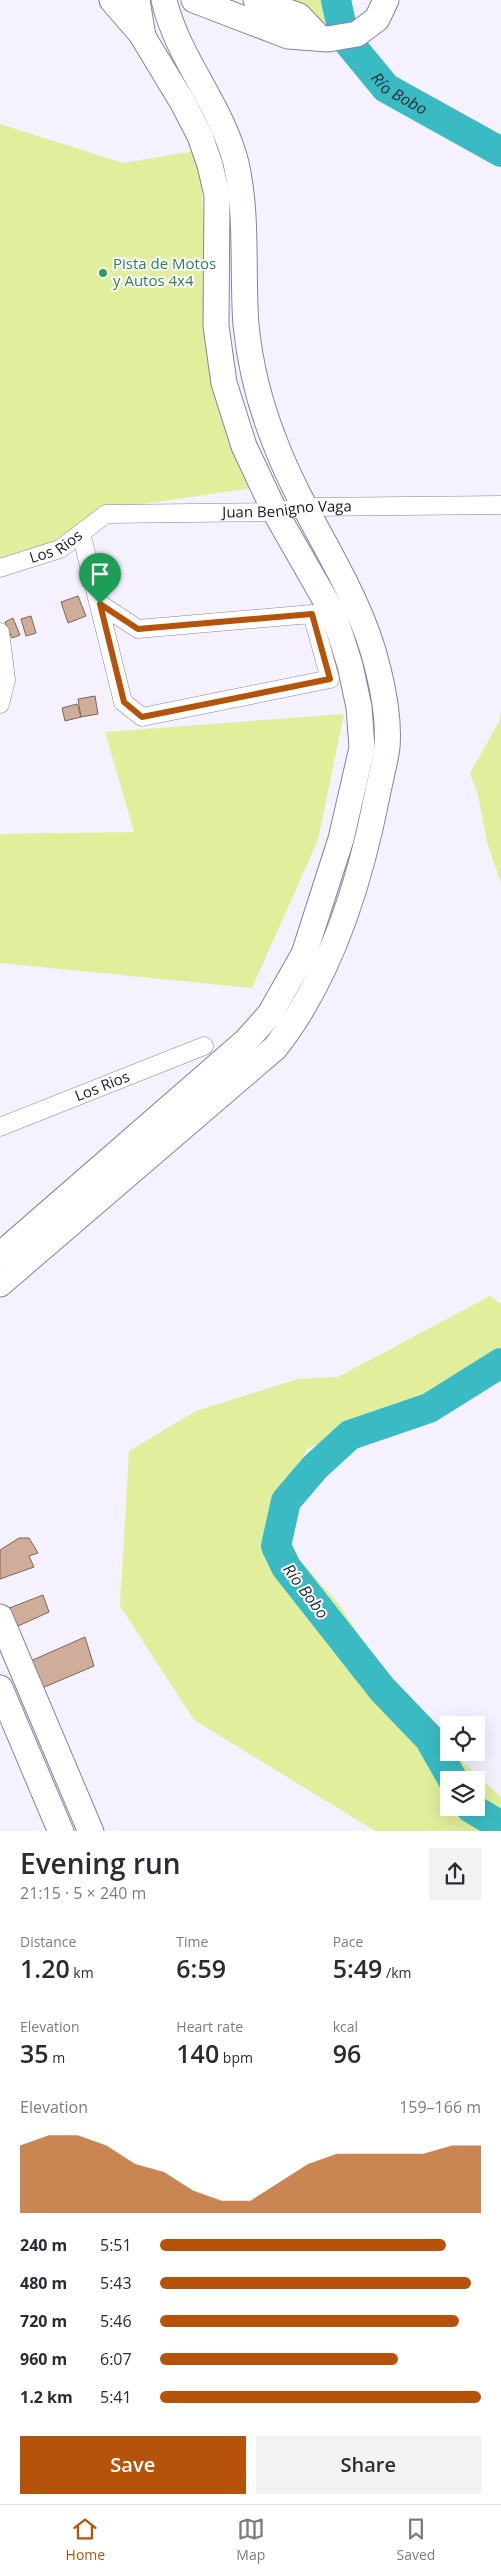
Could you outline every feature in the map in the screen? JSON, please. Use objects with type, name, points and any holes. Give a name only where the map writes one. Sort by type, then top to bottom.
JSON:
[{"type":"main road","points":[[0,1255],[246,1041],[270,1014],[304,954],[341,839],[362,748],[359,707],[350,665],[334,616],[275,512],[244,446],[224,383],[216,326],[217,195],[210,166],[192,120],[144,37],[112,0]]},
{"type":"main road","points":[[137,0],[144,37]]},
{"type":"main road","points":[[0,1284],[275,1048],[294,1024],[330,955],[369,840],[387,746],[386,714],[378,668],[358,610],[276,445],[258,386],[246,328],[242,199],[236,165],[219,114],[178,43],[164,0]]},
{"type":"main road","points":[[194,0],[288,36],[326,38],[356,34],[382,10]]},
{"type":"main road","points":[[256,0],[299,8],[326,38]]},
{"type":"main road","points":[[0,1617],[91,1831]]},
{"type":"main road","points":[[0,1688],[61,1831]]},
{"type":"street","name":"Juan Benigno Vaga","points":[[81,532],[106,514],[275,512],[306,507],[501,505]]},
{"type":"street","name":"Los Rios","points":[[0,568],[60,549],[81,532],[124,702],[142,717],[330,679],[312,614],[138,629],[100,604]]},
{"type":"street","points":[[0,632],[6,680],[0,704]]},
{"type":"street","name":"Los Rios","points":[[0,1127],[204,1046]]},
{"type":"green space","points":[[265,0],[327,0],[330,15],[309,41]]},
{"type":"green space","name":"Pista de Motos y Autos 4x4","points":[[0,124],[123,163],[195,151],[202,189],[210,357],[259,487],[103,510],[55,544],[0,560]]},
{"type":"green space","points":[[501,710],[501,884],[487,842],[478,795],[470,773],[499,722]]},
{"type":"green space","points":[[344,714],[318,840],[252,988],[0,963],[0,834],[134,832],[105,732]]},
{"type":"green space","points":[[490,1296],[501,1304],[501,1357],[307,1449],[272,1529],[339,1604],[407,1711],[440,1741],[440,1761],[462,1761],[473,1771],[440,1771],[440,1816],[485,1816],[485,1782],[501,1797],[501,1831],[375,1831],[194,1720],[120,1606],[129,1451],[196,1411],[298,1379],[338,1377]]},
{"type":"building","points":[[78,596],[86,616],[68,623],[61,602]]},
{"type":"building","points":[[31,616],[36,633],[26,636],[21,619]]},
{"type":"building","points":[[13,618],[20,635],[12,638],[5,622]]},
{"type":"building","points":[[95,696],[98,714],[81,717],[78,699]]},
{"type":"building","points":[[77,704],[81,717],[65,721],[62,708]]},
{"type":"building","points":[[19,1538],[29,1538],[38,1553],[29,1556],[34,1567],[0,1579],[0,1550]]},
{"type":"building","points":[[43,1595],[49,1612],[18,1626],[7,1609]]},
{"type":"building","points":[[85,1637],[94,1666],[35,1691],[26,1663]]},
{"type":"waterway","name":"Río Bobo","points":[[336,0],[344,37],[386,88],[501,152]]},
{"type":"waterway","name":"Río Bobo","points":[[448,1771],[429,1738],[382,1689],[286,1567],[276,1546],[286,1501],[315,1467],[350,1435],[429,1408],[501,1363]]},
{"type":"waterway","name":"Río Bobo","points":[[484,1816],[501,1826]]},
{"type":"place","name":"Pista de Motos y Autos 4x4","points":[[103,273]]},
{"type":"route","points":[[100,604],[138,629],[312,614],[330,679],[142,717],[124,702],[100,604]]}]
